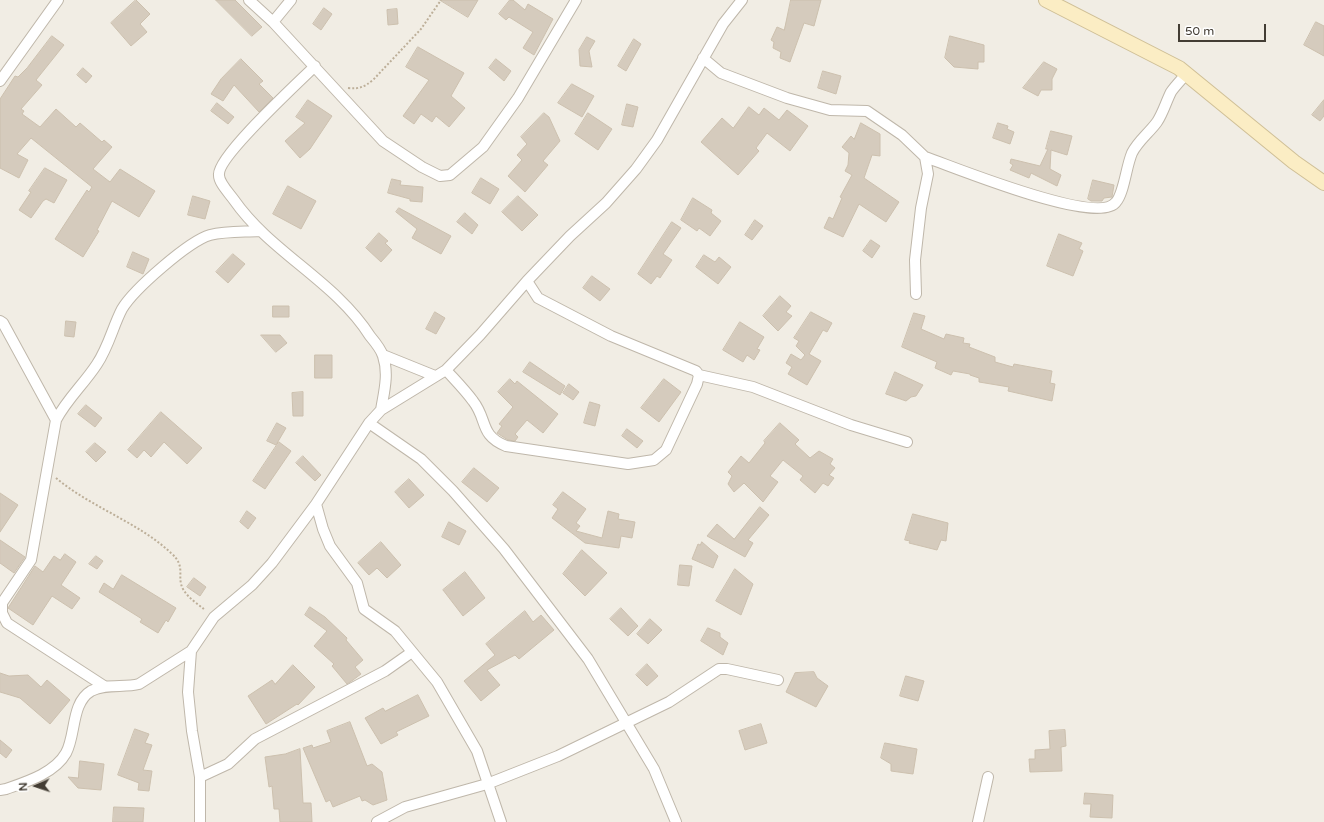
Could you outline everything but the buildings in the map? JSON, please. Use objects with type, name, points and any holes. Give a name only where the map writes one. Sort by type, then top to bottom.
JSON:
[{"type":"main road","points":[[1046,0],[1155,55],[1187,73],[1294,162],[1324,183]]},
{"type":"street","points":[[0,81],[58,0]]},
{"type":"street","points":[[249,0],[273,22],[315,66],[383,141],[422,167],[440,176],[450,175],[483,147],[518,98],[576,0]]},
{"type":"street","points":[[273,22],[291,0]]},
{"type":"street","points":[[0,790],[6,790],[44,773],[61,760],[67,752],[73,725],[84,698],[89,692],[104,686],[131,686],[139,684],[191,651],[214,617],[252,585],[272,563],[316,504],[369,423],[381,410],[446,370],[480,335],[527,280],[570,236],[606,203],[636,169],[657,140],[723,24],[742,0]]},
{"type":"street","points":[[703,58],[721,73],[787,98],[830,110],[867,111],[902,135],[925,157],[1004,186],[1050,200],[1091,208],[1111,207],[1116,203],[1126,169],[1133,152],[1139,142],[1152,129],[1161,116],[1172,92],[1187,73]]},
{"type":"street","points":[[315,66],[239,143],[223,163],[219,174],[232,198],[259,231],[348,307],[364,326],[383,355],[386,370],[386,382],[381,410]]},
{"type":"street","points":[[916,294],[915,260],[921,208],[928,174],[925,157]]},
{"type":"street","points":[[104,686],[7,623],[2,613],[2,603],[31,560],[56,420],[65,403],[85,381],[98,363],[111,340],[122,309],[134,293],[195,241],[210,235],[259,231]]},
{"type":"street","points":[[527,280],[538,298],[611,336],[696,371],[699,375],[752,387],[851,425],[907,442]]},
{"type":"street","points":[[0,321],[3,323],[56,420]]},
{"type":"street","points":[[383,355],[436,376]]},
{"type":"street","points":[[446,370],[474,402],[488,433],[494,441],[506,446],[628,464],[654,460],[666,450],[699,375]]},
{"type":"street","points":[[369,423],[422,459],[453,490],[504,549],[588,659],[625,723],[641,745],[654,769],[676,822]]},
{"type":"street","points":[[316,504],[323,529],[330,546],[357,583],[364,609],[395,631],[438,682],[477,752],[501,822]]},
{"type":"street","points":[[191,651],[188,692],[192,730],[200,777],[200,822]]},
{"type":"street","points":[[200,777],[228,764],[255,739],[385,671],[412,652]]},
{"type":"street","points":[[377,822],[405,807],[488,784],[558,756],[669,702],[719,669],[727,668],[778,680]]},
{"type":"street","points":[[978,822],[988,777]]},
{"type":"path","points":[[332,84],[359,89],[366,86],[421,29],[441,0]]},
{"type":"path","points":[[47,471],[70,490],[151,538],[172,554],[179,562],[182,588],[186,594],[214,617]]}]
